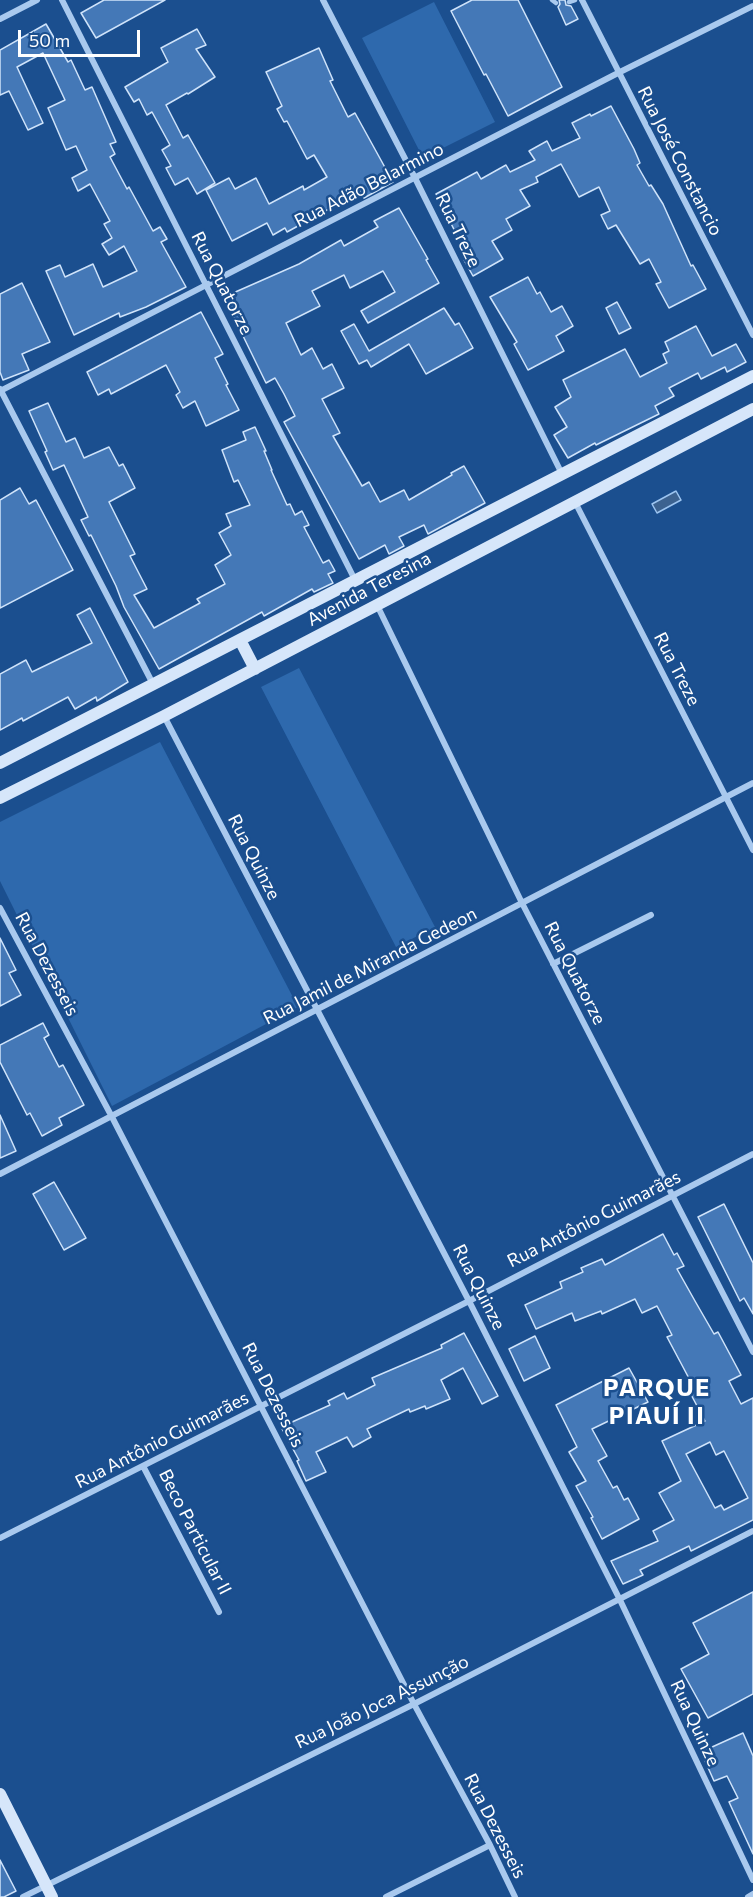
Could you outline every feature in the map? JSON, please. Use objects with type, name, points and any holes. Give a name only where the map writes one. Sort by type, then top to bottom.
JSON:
[{"type":"main road","name":"Avenida Teresina","points":[[0,763],[753,376]]},
{"type":"main road","name":"Avenida Teresina","points":[[0,798],[255,669],[753,409]]},
{"type":"main road","points":[[240,640],[255,669]]},
{"type":"main road","points":[[0,1794],[52,1897]]},
{"type":"street","points":[[0,19],[37,0]]},
{"type":"street","name":"Rua Quatorze","points":[[62,0],[356,580]]},
{"type":"street","name":"Rua Treze","points":[[323,0],[415,178],[562,474]]},
{"type":"street","name":"Rua José Constancio","points":[[582,0],[753,334]]},
{"type":"street","name":"Rua Adão Belarmino","points":[[0,390],[753,6]]},
{"type":"street","points":[[0,390],[153,684]]},
{"type":"street","name":"Rua Treze","points":[[575,502],[753,850]]},
{"type":"street","name":"Rua Quatorze","points":[[377,604],[522,903],[753,1352]]},
{"type":"street","name":"Rua Quinze","points":[[164,716],[469,1300],[620,1600],[753,1880]]},
{"type":"street","name":"Rua Jamil de Miranda Gedeon","points":[[0,1174],[753,783]]},
{"type":"street","name":"Rua Dezesseis","points":[[0,908],[112,1117],[515,1897]]},
{"type":"street","points":[[553,964],[651,915]]},
{"type":"street","name":"Rua Antônio Guimarães","points":[[0,1538],[753,1154]]},
{"type":"street","name":"Beco Particular II","points":[[143,1466],[219,1612]]},
{"type":"street","name":"Rua João Joca Assunção","points":[[23,1897],[414,1704],[753,1531]]},
{"type":"street","points":[[386,1897],[490,1845]]},
{"type":"street","points":[[748,1897],[753,1894]]},
{"type":"shaded area","points":[[434,2],[495,122],[423,158],[362,38]]},
{"type":"shaded area","points":[[676,491],[681,500],[657,513],[652,504]]},
{"type":"shaded area","points":[[299,668],[435,927],[396,947],[261,687]]},
{"type":"shaded area","points":[[160,742],[298,1007],[112,1106],[0,881],[0,822]]},
{"type":"building","points":[[104,0],[165,0],[96,38],[81,13]]},
{"type":"building","points":[[472,0],[518,0],[562,87],[508,116],[451,11]]},
{"type":"building","points":[[559,0],[565,0],[566,5],[571,6],[578,19],[566,25],[558,7]]},
{"type":"building","points":[[46,24],[68,62],[71,60],[85,90],[92,87],[116,142],[110,144],[115,154],[110,157],[153,231],[160,227],[167,239],[161,242],[186,287],[146,307],[120,317],[119,313],[74,335],[46,271],[60,265],[65,277],[93,264],[103,287],[137,271],[124,246],[109,255],[102,244],[112,238],[104,224],[110,221],[90,184],[78,191],[72,178],[87,170],[76,146],[66,150],[48,108],[65,100],[43,53],[17,67],[43,123],[28,130],[9,91],[0,95],[0,50]]},
{"type":"building","points":[[197,29],[206,45],[196,49],[215,77],[166,105],[183,138],[188,135],[215,183],[197,194],[188,178],[175,185],[166,168],[171,166],[162,150],[170,145],[152,112],[147,115],[139,99],[134,102],[125,87],[168,62],[161,48]]},
{"type":"building","points":[[319,48],[333,80],[330,81],[348,117],[355,113],[393,182],[364,198],[360,192],[287,232],[285,228],[273,235],[267,223],[232,241],[206,190],[229,178],[235,189],[256,178],[269,204],[303,186],[304,190],[327,177],[314,155],[307,159],[287,121],[284,122],[277,109],[282,106],[266,72]]},
{"type":"building","points":[[611,106],[634,149],[640,163],[637,165],[663,204],[691,266],[693,265],[706,289],[669,308],[656,284],[661,282],[649,259],[640,264],[616,225],[608,229],[601,215],[610,211],[599,187],[579,197],[561,164],[536,177],[538,182],[520,190],[530,206],[506,219],[512,230],[492,241],[503,259],[473,276],[464,260],[468,257],[436,194],[477,172],[481,179],[506,165],[510,172],[535,160],[529,151],[547,141],[552,151],[580,138],[572,123]]},
{"type":"building","points":[[399,208],[439,283],[368,323],[361,311],[395,292],[383,271],[350,288],[344,275],[312,291],[320,306],[286,323],[301,355],[312,348],[323,369],[332,364],[344,388],[322,399],[340,433],[333,436],[362,486],[369,482],[380,502],[404,490],[409,500],[464,466],[485,503],[428,534],[424,525],[399,537],[404,546],[389,554],[385,545],[359,559],[284,422],[295,416],[284,394],[275,378],[266,383],[224,297],[299,264],[341,240],[344,246],[378,227],[374,221]]},
{"type":"building","points":[[528,277],[537,294],[540,292],[551,312],[562,306],[573,326],[556,336],[564,351],[528,370],[514,344],[517,342],[490,297]]},
{"type":"building","points":[[22,283],[50,342],[22,354],[29,370],[3,380],[0,372],[0,294]]},
{"type":"building","points":[[617,302],[631,328],[619,334],[606,308]]},
{"type":"building","points":[[444,308],[455,325],[459,323],[473,348],[426,374],[409,344],[371,367],[367,360],[359,364],[341,331],[354,324],[369,351]]},
{"type":"building","points":[[201,312],[223,354],[215,358],[239,410],[206,426],[195,401],[183,408],[176,395],[180,392],[166,365],[111,394],[109,389],[98,395],[87,372]]},
{"type":"building","points":[[696,326],[712,356],[736,344],[746,362],[727,372],[725,367],[701,379],[698,373],[669,388],[674,396],[655,406],[659,414],[568,458],[554,435],[567,427],[555,407],[571,397],[563,380],[625,349],[640,377],[667,363],[663,354],[669,351],[665,342]]},
{"type":"building","points":[[48,403],[66,442],[75,438],[84,458],[109,447],[119,466],[123,464],[135,488],[109,502],[135,554],[130,556],[147,589],[134,595],[154,628],[200,603],[197,599],[225,584],[215,565],[231,555],[219,533],[231,526],[226,514],[250,505],[238,480],[234,482],[222,450],[246,440],[243,432],[255,427],[287,505],[290,504],[295,515],[302,511],[309,525],[304,527],[323,563],[329,560],[335,571],[328,574],[333,583],[314,592],[312,589],[264,616],[262,612],[159,669],[124,607],[91,535],[89,536],[81,520],[88,517],[64,465],[53,470],[45,452],[47,451],[29,411]]},
{"type":"building","points":[[20,488],[29,504],[36,500],[73,570],[0,608],[0,500]]},
{"type":"building","points":[[90,608],[128,682],[97,701],[96,697],[75,709],[68,697],[23,721],[22,718],[0,730],[0,674],[26,660],[32,672],[92,643],[77,615]]},
{"type":"building","points":[[0,938],[16,970],[9,973],[21,995],[0,1006]]},
{"type":"building","points":[[43,1023],[49,1035],[44,1038],[59,1067],[63,1065],[84,1105],[59,1118],[62,1125],[42,1136],[30,1113],[27,1115],[0,1062],[0,1045]]},
{"type":"building","points":[[0,1115],[16,1151],[0,1158]]},
{"type":"building","points":[[54,1182],[86,1238],[64,1250],[33,1194]]},
{"type":"building","points":[[724,1204],[753,1263],[753,1314],[744,1298],[740,1301],[698,1217]]},
{"type":"building","points":[[663,1234],[674,1255],[677,1253],[684,1266],[677,1269],[714,1334],[718,1332],[741,1375],[729,1381],[741,1404],[753,1398],[753,1520],[691,1551],[689,1546],[640,1570],[643,1575],[623,1584],[611,1561],[658,1541],[653,1531],[674,1520],[659,1493],[681,1481],[662,1441],[705,1421],[687,1387],[692,1384],[667,1337],[672,1335],[657,1306],[642,1313],[635,1299],[602,1314],[601,1311],[575,1321],[572,1313],[536,1329],[525,1305],[562,1288],[560,1282],[583,1272],[581,1268],[602,1259],[605,1265]],"holes":[[[710,1442],[716,1455],[724,1451],[748,1498],[724,1510],[721,1505],[715,1508],[686,1454]]]},
{"type":"building","points":[[464,1333],[498,1396],[482,1404],[463,1368],[441,1380],[450,1399],[426,1409],[425,1406],[410,1412],[409,1409],[367,1429],[371,1437],[353,1447],[347,1437],[316,1452],[326,1472],[306,1481],[297,1461],[299,1460],[281,1427],[330,1405],[328,1401],[344,1393],[347,1399],[375,1385],[372,1378],[442,1348],[441,1345]]},
{"type":"building","points":[[535,1336],[550,1368],[524,1381],[509,1349]]},
{"type":"building","points":[[629,1368],[648,1402],[592,1429],[607,1456],[598,1461],[613,1488],[617,1486],[624,1500],[628,1498],[639,1519],[602,1539],[576,1486],[586,1481],[569,1452],[577,1447],[556,1405]]},
{"type":"building","points":[[753,1592],[753,1694],[708,1718],[681,1669],[709,1654],[693,1623]]},
{"type":"building","points":[[743,1733],[753,1756],[753,1854],[729,1802],[738,1798],[727,1776],[714,1781],[701,1752]]},
{"type":"building","points":[[0,1860],[16,1891],[4,1897],[0,1897]]},
{"type":"district","name":"PARQUE PIAUÍ II","points":[[657,1402]]}]
